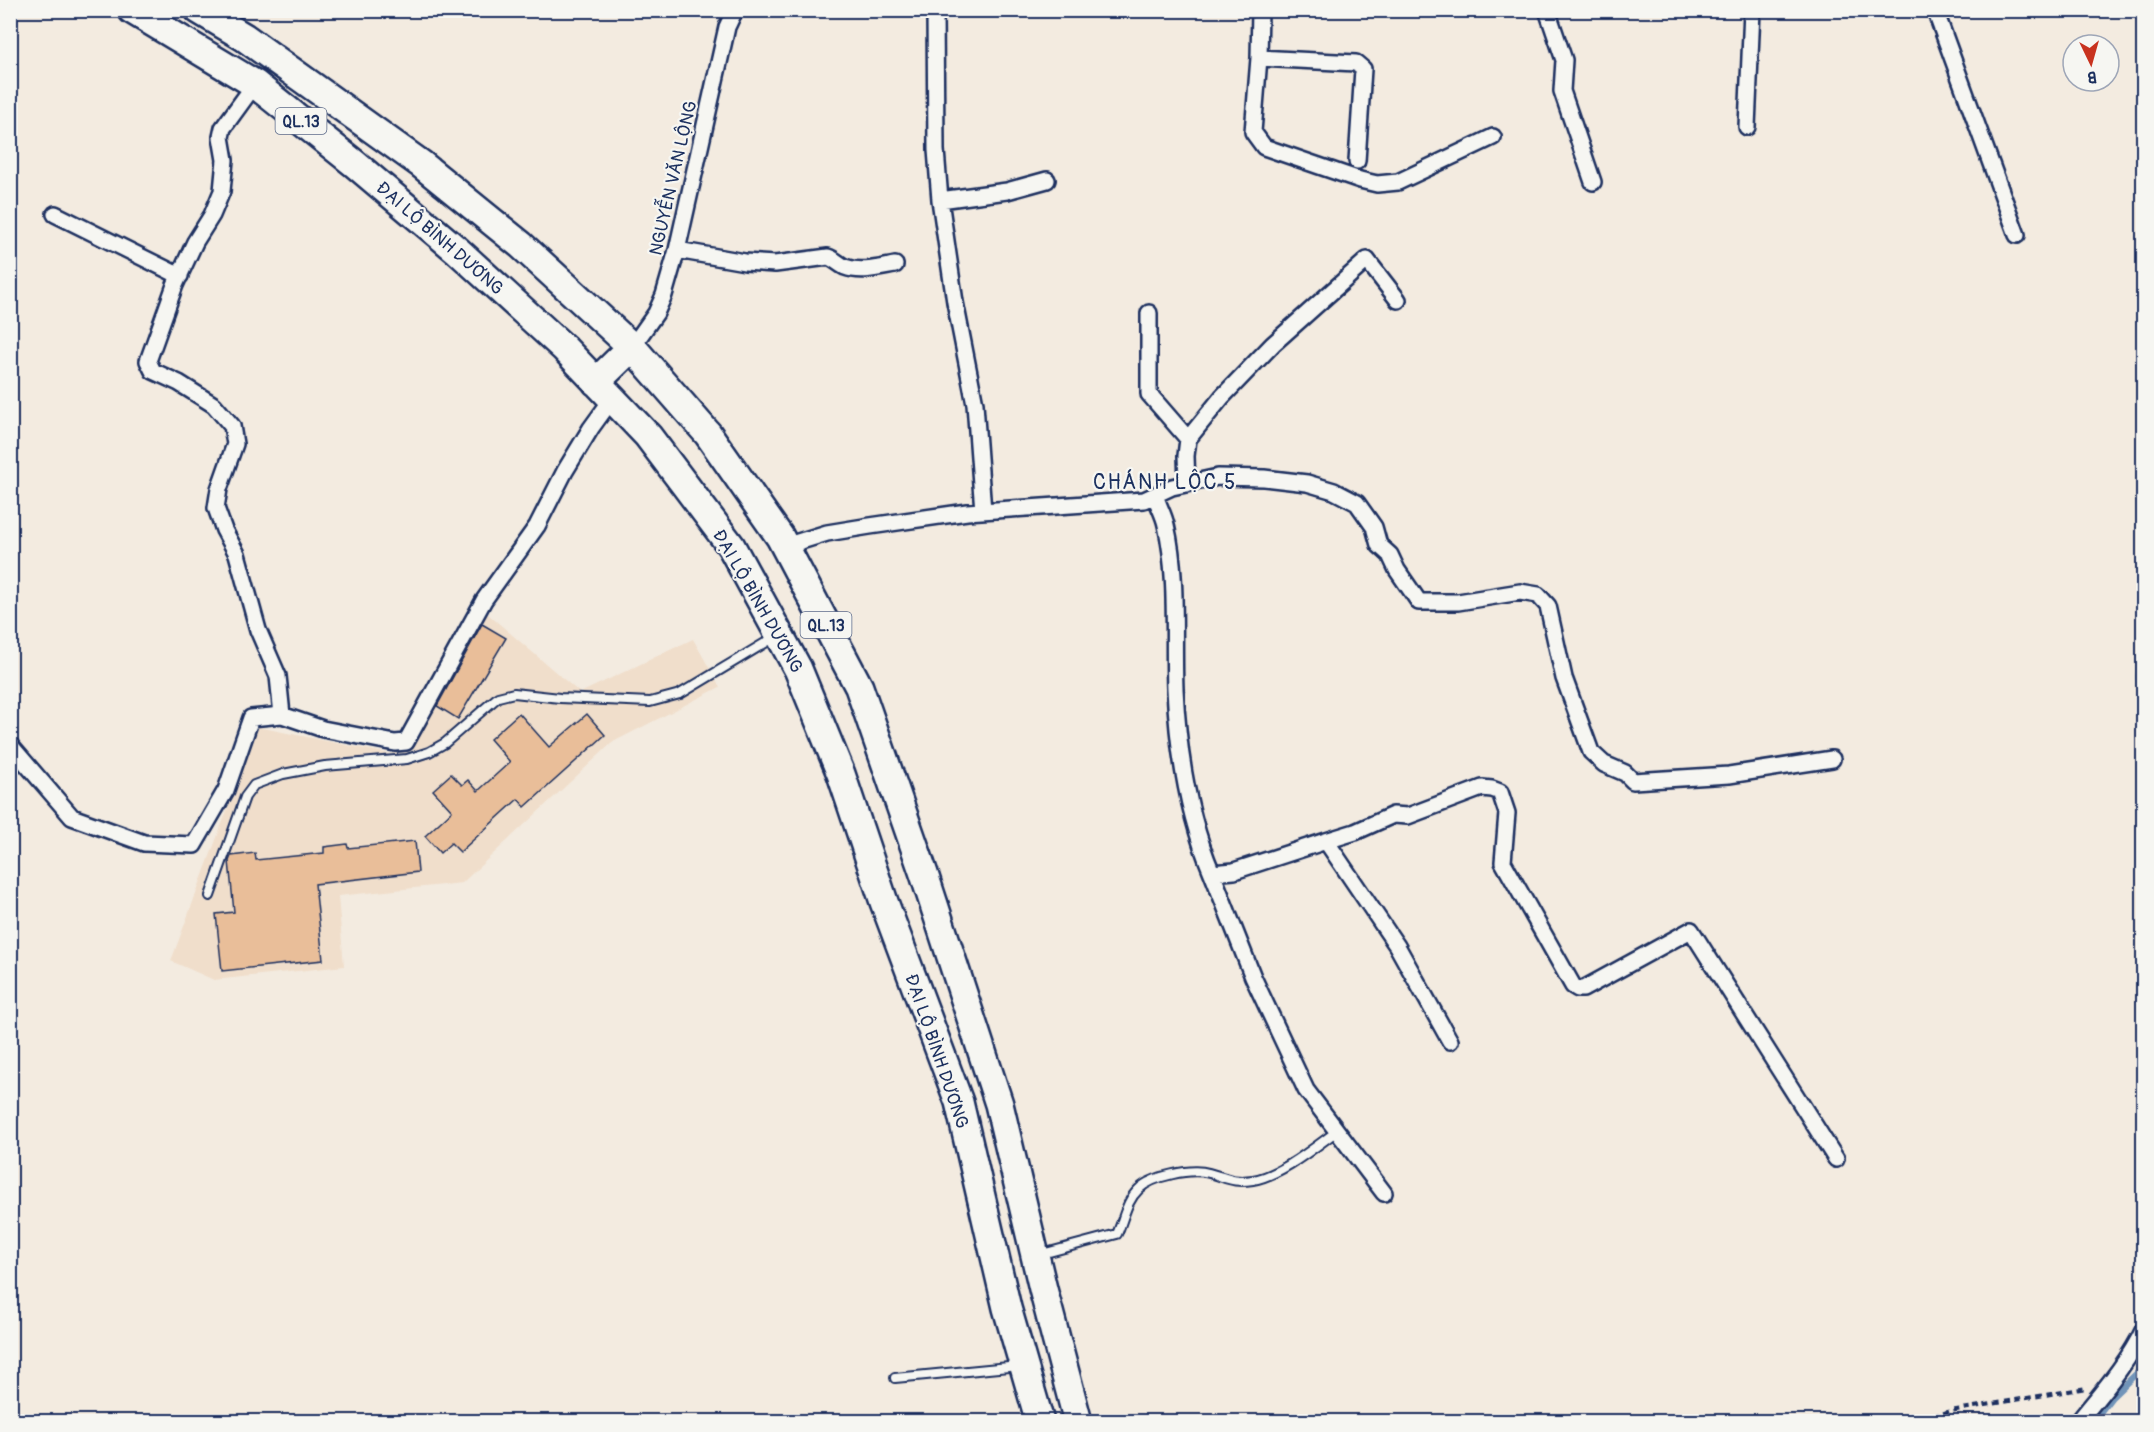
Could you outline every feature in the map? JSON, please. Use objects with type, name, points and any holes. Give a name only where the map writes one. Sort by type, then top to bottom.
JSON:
[{"type":"highway","name":"ĐẠI LỘ BÌNH DƯƠNG","points":[[132,10],[255,84],[458,251],[564,348],[648,436],[731,546],[798,669],[841,774],[884,902],[959,1102],[1007,1308],[1040,1422]]},
{"type":"highway","name":"QL.13","points":[[199,10],[244,37],[421,164],[521,245],[632,347],[708,434],[785,546],[859,687],[920,863],[999,1104],[1078,1422]]},
{"type":"highway","points":[[604,390],[632,347]]},
{"type":"street","name":"NGUYỄN VĂN LỘNG","points":[[632,347],[656,313],[664,295],[677,250],[727,27],[735,10]]},
{"type":"street","points":[[935,10],[936,150],[943,236],[975,404],[983,511]]},
{"type":"street","points":[[1260,10],[1253,132],[1264,147],[1377,184],[1398,182],[1493,137]]},
{"type":"street","points":[[1547,10],[1564,60],[1562,92],[1593,182]]},
{"type":"street","points":[[1747,127],[1752,10]]},
{"type":"street","points":[[1935,10],[2017,235]]},
{"type":"street","points":[[1259,58],[1356,63],[1364,69],[1357,161]]},
{"type":"street","points":[[255,84],[224,128],[221,137],[225,160],[222,191],[180,276],[148,361],[153,371],[179,383],[214,405],[232,426],[235,444],[219,489],[216,508],[224,530],[237,554],[258,630],[278,676],[282,715]]},
{"type":"street","points":[[940,200],[1007,191],[1047,180]]},
{"type":"street","points":[[56,214],[180,276]]},
{"type":"street","points":[[677,250],[745,262],[774,264],[828,257],[848,268],[859,270],[895,266]]},
{"type":"street","points":[[1187,484],[1188,439],[1222,397],[1273,344],[1367,260],[1398,300]]},
{"type":"street","points":[[1149,312],[1149,394],[1188,439]]},
{"type":"street","points":[[10,745],[72,817],[144,843],[194,845],[226,790],[251,718],[282,715],[343,733],[395,743],[406,742],[484,600],[537,526],[565,471],[591,428],[604,390]]},
{"type":"street","points":[[785,546],[827,533],[983,511],[1144,500],[1172,487],[1218,477],[1264,478],[1307,483],[1334,491],[1357,503],[1374,527],[1378,545],[1390,555],[1397,570],[1419,602],[1458,602],[1520,592],[1538,595],[1548,606],[1564,678],[1591,752],[1604,765],[1625,773],[1633,781],[1729,775],[1832,759]]},
{"type":"street","points":[[1155,495],[1166,524],[1172,568],[1175,691],[1188,794],[1202,849],[1253,977],[1306,1090],[1384,1193]]},
{"type":"street","points":[[1212,873],[1234,872],[1355,832],[1393,815],[1408,816],[1482,788],[1500,792],[1507,813],[1503,862],[1573,986],[1578,989],[1583,988],[1691,930],[1836,1160]]},
{"type":"street","points":[[1326,842],[1397,946],[1450,1041]]},
{"type":"street","points":[[2078,1422],[2136,1345],[2144,1329]]},
{"type":"lane","points":[[210,896],[245,798],[254,785],[262,781],[303,769],[407,759],[429,752],[445,743],[498,697],[514,693],[560,698],[650,702],[680,694],[779,635]]},
{"type":"lane","points":[[1035,1256],[1117,1234],[1123,1222],[1126,1207],[1139,1188],[1159,1179],[1185,1171],[1208,1172],[1233,1182],[1256,1180],[1296,1161],[1336,1131]]},
{"type":"lane","points":[[895,1378],[1024,1366]]},
{"type":"path","points":[[1913,1422],[1950,1411],[2109,1383]]},
{"type":"shaded area","points":[[482,609],[580,693],[693,639],[720,687],[613,742],[462,883],[338,896],[344,966],[214,980],[171,961],[258,727],[390,754],[406,749]]},
{"type":"building","points":[[482,624],[506,638],[458,719],[437,706]]},
{"type":"building","points":[[519,713],[549,747],[587,714],[605,735],[525,807],[518,799],[460,852],[451,843],[440,853],[425,836],[452,811],[433,790],[451,774],[462,785],[468,780],[478,791],[510,762],[490,739]]},
{"type":"building","points":[[415,841],[418,872],[315,884],[323,960],[222,971],[216,914],[234,912],[229,861],[231,856],[255,853],[256,860],[324,853],[324,847],[347,844],[348,848]]},
{"type":"waterway","points":[[2144,651],[2139,678],[2144,706]]},
{"type":"waterway","points":[[2093,1422],[2112,1397],[2144,1364]]},
{"type":"district","name":"CHÁNH LỘC 5","points":[[1165,482]]}]
